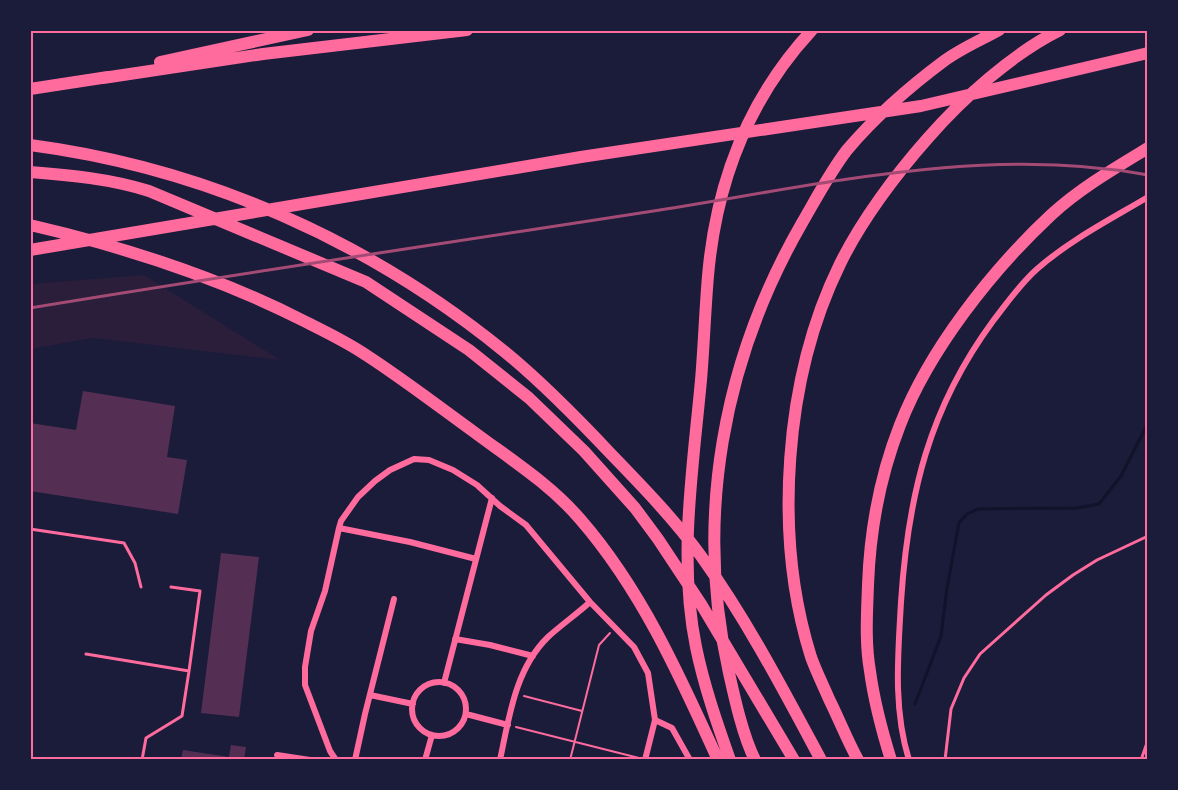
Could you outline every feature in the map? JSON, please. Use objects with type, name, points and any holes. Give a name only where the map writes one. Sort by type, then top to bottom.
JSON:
[{"type":"highway","points":[[103,78],[166,61],[308,30]]},
{"type":"highway","points":[[30,90],[263,54],[466,30]]},
{"type":"highway","points":[[730,760],[705,685],[691,610],[688,541],[690,489],[701,380],[708,274],[719,205],[740,139],[772,79],[812,30]]},
{"type":"highway","points":[[755,760],[726,659],[718,608],[715,561],[716,508],[721,450],[739,365],[764,295],[793,238],[847,150],[875,119],[945,60],[999,30]]},
{"type":"highway","points":[[858,760],[812,659],[798,606],[792,555],[788,495],[795,417],[811,337],[840,264],[892,181],[947,116],[1026,50],[1060,30]]},
{"type":"highway","points":[[30,250],[581,158],[921,106],[1148,53]]},
{"type":"highway","points":[[30,145],[86,154],[163,172],[238,197],[301,224],[365,256],[478,330],[534,377],[587,428],[681,530],[719,583],[821,760]]},
{"type":"highway","points":[[891,760],[869,670],[867,611],[872,532],[887,464],[900,425],[913,395],[947,338],[986,285],[1052,214],[1092,184],[1148,148]]},
{"type":"highway","points":[[30,172],[127,184],[149,191],[366,282],[469,350],[522,392],[564,431],[610,479],[658,539],[701,604],[794,760]]},
{"type":"highway","points":[[30,225],[117,247],[169,264],[285,312],[365,354],[550,489],[580,518],[630,586],[669,657],[718,760]]},
{"type":"street","points":[[909,760],[902,739],[898,698],[902,583],[915,487],[922,460],[943,404],[962,367],[984,333],[1020,286],[1036,270],[1064,249],[1148,197]]},
{"type":"street","points":[[336,760],[330,751],[305,685],[311,631],[325,591],[341,521],[358,497],[375,481],[390,470],[414,459],[429,460],[453,470],[477,485],[526,525],[590,602],[634,647],[648,673],[655,720],[645,760]]},
{"type":"street","points":[[444,683],[492,498]]},
{"type":"street","points":[[339,528],[410,542],[476,559]]},
{"type":"street","points":[[355,760],[394,599]]},
{"type":"street","points":[[500,760],[520,677],[532,656],[547,638],[590,602]]},
{"type":"street","points":[[455,639],[532,656]]},
{"type":"street","points":[[436,683],[444,683],[459,691],[464,698],[466,714],[463,723],[449,734],[432,735],[419,726],[413,712],[413,704],[421,690],[436,683]]},
{"type":"street","points":[[370,695],[413,704]]},
{"type":"street","points":[[466,714],[508,725]]},
{"type":"street","points":[[655,720],[672,728],[690,760]]},
{"type":"street","points":[[425,760],[432,735]]},
{"type":"street","points":[[277,755],[310,760]]},
{"type":"lane","points":[[30,529],[124,543],[135,563],[141,586]]},
{"type":"lane","points":[[945,760],[951,709],[964,678],[980,654],[1046,595],[1073,575],[1097,560],[1148,536]]},
{"type":"lane","points":[[142,760],[146,738],[182,716],[200,591],[171,587]]},
{"type":"lane","points":[[86,654],[189,671]]},
{"type":"lane","points":[[1141,760],[1148,741]]},
{"type":"path","points":[[570,760],[599,645],[608,634],[616,629]]},
{"type":"path","points":[[516,694],[582,711]]},
{"type":"path","points":[[508,725],[645,760]]},
{"type":"shaded area","points":[[144,275],[280,360],[93,338],[30,349],[30,284]]},
{"type":"building","points":[[83,391],[175,406],[167,457],[187,460],[178,514],[30,491],[30,423],[76,430]]},
{"type":"building","points":[[221,553],[259,557],[239,717],[201,713]]},
{"type":"building","points":[[231,745],[246,747],[244,760],[181,760],[183,750],[229,757]]},
{"type":"waterway","points":[[915,704],[941,636],[959,523],[967,514],[978,509],[1076,508],[1099,504],[1121,476],[1148,423]]},
{"type":"railway","points":[[30,308],[897,172],[960,166],[1023,164],[1086,167],[1148,175]]}]
